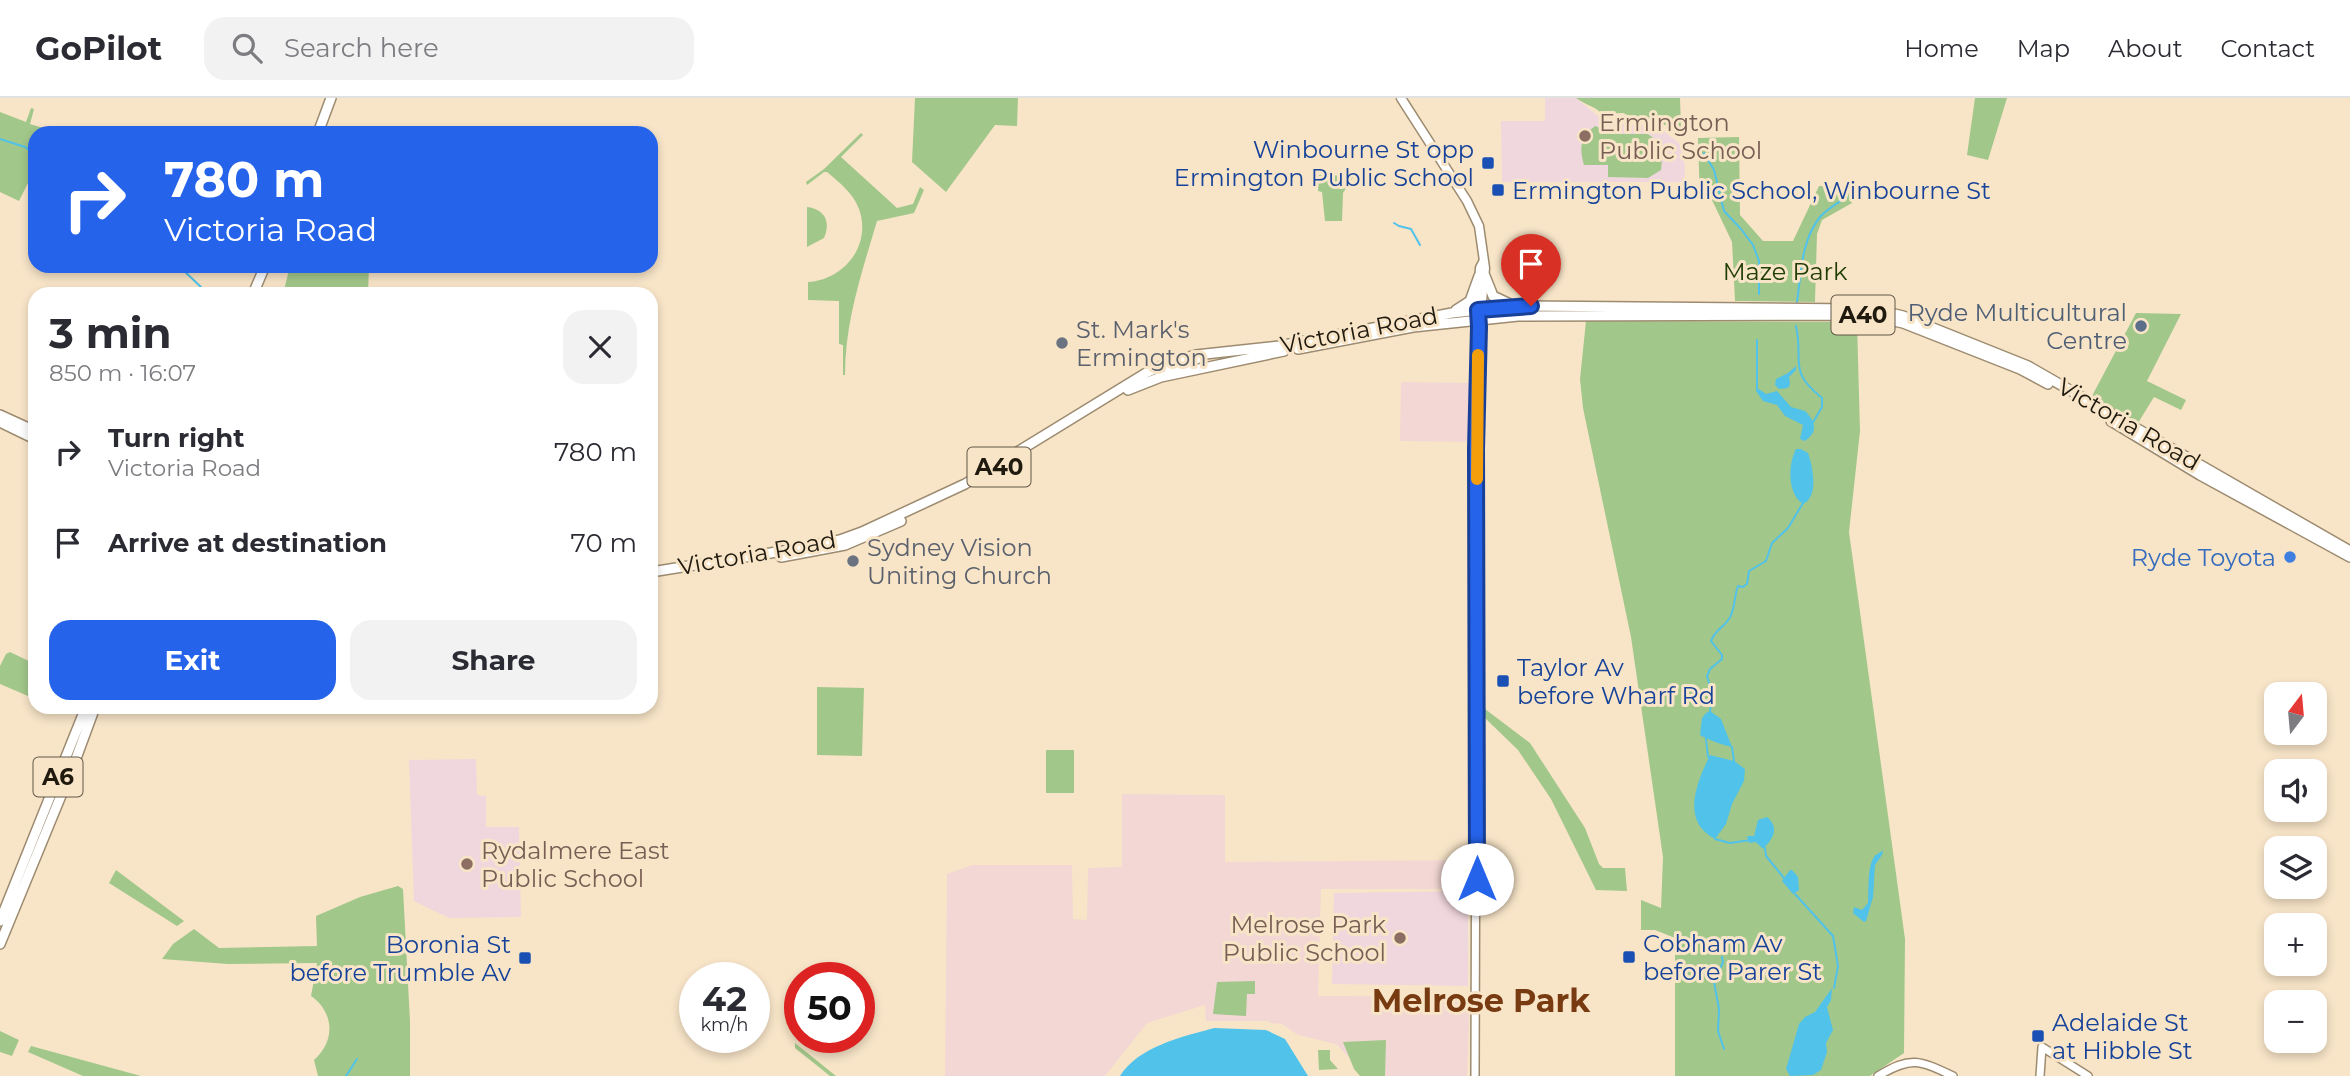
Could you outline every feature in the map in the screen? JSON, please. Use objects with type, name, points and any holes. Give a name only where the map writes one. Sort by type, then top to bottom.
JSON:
[{"type":"highway","points":[[321,126],[331,98]]},
{"type":"highway","points":[[327,126],[337,98]]},
{"type":"highway","points":[[1482,276],[1493,296],[1515,306]]},
{"type":"highway","points":[[1452,313],[1470,301],[1482,276]]},
{"type":"highway","name":"Victoria Road","points":[[658,576],[827,550],[866,538],[948,498],[1133,387],[1161,377],[1515,306],[1856,309],[1891,313],[2028,366],[2350,557]]},
{"type":"highway","name":"Victoria Road","points":[[658,571],[813,546],[863,531],[965,484],[1146,373],[1177,359],[1204,353],[1279,346],[1452,313],[1855,315],[1890,319],[2031,374],[2166,455],[2350,551]]},
{"type":"highway","points":[[1133,387],[1149,378],[1198,360],[1204,353],[1215,357],[1268,354]]},
{"type":"highway","points":[[0,419],[28,436]]},
{"type":"highway","points":[[0,419],[28,429]]},
{"type":"highway","name":"A6","points":[[0,921],[82,714]]},
{"type":"highway","name":"A6","points":[[0,944],[78,755],[92,714]]},
{"type":"highway","points":[[78,755],[97,714]]},
{"type":"main road","points":[[1401,98],[1470,208],[1480,231],[1483,262],[1477,412],[1475,1076]]},
{"type":"main road","points":[[2040,1076],[2042,1047],[2088,1076]]},
{"type":"main road","points":[[1878,1076],[1896,1065],[1912,1061],[1925,1063],[1953,1076]]},
{"type":"shaded area","name":"Ermington Public School","points":[[1545,98],[1576,98],[1598,116],[1617,124],[1656,125],[1684,147],[1685,182],[1502,182],[1501,121],[1545,121]]},
{"type":"shaded area","points":[[1401,382],[1471,383],[1470,442],[1400,441]]},
{"type":"shaded area","name":"Rydalmere East Public School","points":[[476,759],[477,795],[486,796],[486,827],[519,827],[521,917],[449,918],[414,901],[409,760]]},
{"type":"shaded area","points":[[1122,794],[1225,795],[1225,862],[1470,860],[1470,889],[1321,889],[1318,996],[1470,997],[1467,1076],[1367,1076],[1336,1044],[1298,1035],[1282,1024],[1269,1021],[1206,1021],[1205,1005],[1147,1023],[1105,1076],[945,1076],[947,874],[972,865],[1072,865],[1073,919],[1087,920],[1088,868],[1122,867]]},
{"type":"shaded area","name":"Melrose Park Public School","points":[[1468,891],[1468,986],[1332,984],[1334,893]]},
{"type":"green space","points":[[915,98],[1018,98],[1017,126],[995,125],[946,192],[912,162]]},
{"type":"green space","points":[[1576,98],[1680,98],[1681,128],[1639,120],[1623,113],[1602,114]]},
{"type":"green space","points":[[1975,98],[2007,98],[1988,160],[1967,155]]},
{"type":"green space","points":[[31,108],[34,109],[30,124],[37,126],[28,126],[28,183],[19,201],[0,192],[0,112],[26,122]]},
{"type":"green space","points":[[1595,126],[1616,134],[1648,134],[1661,144],[1661,170],[1648,178],[1608,177],[1608,165],[1584,165],[1582,143],[1586,134]]},
{"type":"green space","points":[[861,133],[863,135],[841,157],[897,208],[913,204],[920,187],[924,190],[914,213],[877,221],[855,297],[843,375],[843,345],[839,344],[839,301],[808,300],[808,282],[833,275],[852,258],[862,235],[862,222],[853,198],[827,172],[807,185],[806,182],[824,169]]},
{"type":"green space","name":"Maze Park","points":[[1739,137],[1740,215],[1763,241],[1793,241],[1819,186],[1852,187],[1852,203],[1822,220],[1817,234],[1815,302],[1735,301],[1732,242],[1712,200],[1700,202],[1698,138]]},
{"type":"green space","points":[[1319,175],[1354,176],[1343,193],[1342,221],[1325,221],[1322,192],[1318,191]]},
{"type":"green space","points":[[807,207],[822,213],[827,227],[824,238],[807,247]]},
{"type":"green space","points":[[288,273],[369,273],[368,287],[285,287]]},
{"type":"green space","points":[[2136,313],[2181,314],[2147,381],[2186,400],[2181,410],[2154,397],[2138,423],[2092,396]]},
{"type":"green space","points":[[1586,321],[1857,322],[1860,431],[1849,532],[1905,939],[1904,1053],[1870,1076],[1675,1076],[1675,938],[1655,930],[1641,930],[1641,900],[1661,908],[1663,857],[1631,637],[1583,408],[1580,379]]},
{"type":"green space","points":[[10,652],[28,661],[28,696],[0,684],[0,666]]},
{"type":"green space","points":[[817,687],[864,688],[862,756],[817,755]]},
{"type":"green space","points":[[1485,709],[1530,743],[1585,828],[1599,864],[1603,868],[1625,868],[1627,891],[1596,890],[1551,799],[1518,750],[1485,718]]},
{"type":"green space","points":[[1046,750],[1074,750],[1074,793],[1046,793]]},
{"type":"green space","points":[[116,870],[184,921],[177,926],[109,883]]},
{"type":"green space","points":[[398,886],[403,889],[410,1076],[318,1076],[314,1060],[326,1044],[329,1027],[324,1010],[311,996],[317,963],[228,964],[162,959],[173,944],[194,929],[219,948],[317,946],[316,916],[360,897]]},
{"type":"green space","points":[[1255,981],[1255,994],[1247,994],[1246,1016],[1213,1014],[1217,982]]},
{"type":"green space","points":[[0,1031],[19,1040],[12,1056],[0,1052]]},
{"type":"green space","points":[[1386,1040],[1385,1076],[1360,1076],[1354,1069],[1343,1042]]},
{"type":"green space","points":[[31,1046],[141,1076],[83,1076],[28,1052]]},
{"type":"green space","points":[[1318,1050],[1330,1050],[1330,1060],[1338,1069],[1319,1070]]},
{"type":"green space","points":[[801,1053],[807,1053],[836,1076],[830,1076]]},
{"type":"water","points":[[1796,366],[1796,370],[1789,377],[1788,388],[1779,389],[1775,385],[1776,379]]},
{"type":"water","points":[[1756,387],[1766,394],[1777,391],[1791,407],[1805,411],[1814,426],[1812,434],[1805,441],[1800,439],[1803,425],[1785,416],[1777,405],[1763,401]]},
{"type":"water","points":[[1796,449],[1808,453],[1813,473],[1811,495],[1803,504],[1794,493],[1790,478]]},
{"type":"water","points":[[1710,711],[1721,719],[1732,747],[1700,735],[1702,718]]},
{"type":"water","points":[[1710,755],[1734,761],[1745,769],[1744,781],[1732,804],[1726,824],[1715,839],[1704,831],[1698,822],[1694,800]]},
{"type":"water","points":[[1767,817],[1773,825],[1774,833],[1763,849],[1756,842],[1749,843],[1747,836],[1754,836],[1758,820]]},
{"type":"water","points":[[1883,850],[1875,865],[1873,897],[1864,922],[1853,913],[1854,907],[1862,910],[1868,903],[1872,862]]},
{"type":"water","points":[[1790,870],[1798,877],[1799,890],[1793,894],[1782,881]]},
{"type":"water","points":[[1832,988],[1827,1007],[1833,1030],[1826,1043],[1827,1052],[1821,1070],[1813,1075],[1790,1076],[1786,1069],[1799,1024],[1815,1012]]},
{"type":"water","points":[[1214,1028],[1266,1030],[1285,1039],[1308,1076],[1120,1076],[1138,1057],[1150,1050],[1175,1039]]},
{"type":"waterway","points":[[0,139],[28,149]]},
{"type":"waterway","points":[[1704,153],[1714,170],[1724,211],[1753,245],[1759,261],[1759,294]]},
{"type":"waterway","points":[[1797,302],[1809,236],[1820,217],[1847,197]]},
{"type":"waterway","points":[[1394,223],[1411,229],[1420,245]]},
{"type":"waterway","points":[[186,273],[201,287]]},
{"type":"waterway","points":[[1796,326],[1801,372],[1804,380],[1822,398],[1822,407],[1812,424]]},
{"type":"waterway","points":[[1757,340],[1757,387]]},
{"type":"waterway","points":[[1710,712],[1712,693],[1707,676],[1710,669],[1722,659],[1711,641],[1731,615],[1738,586],[1747,584],[1749,571],[1766,561],[1772,543],[1788,528],[1803,503]]},
{"type":"waterway","points":[[1706,739],[1708,757]]},
{"type":"waterway","points":[[1732,747],[1734,761]]},
{"type":"waterway","points":[[1715,839],[1730,843],[1751,840]]},
{"type":"waterway","points":[[1765,848],[1766,856],[1784,878]]},
{"type":"waterway","points":[[1795,894],[1833,936],[1838,966],[1834,988]]},
{"type":"waterway","points":[[1722,957],[1723,962],[1714,982],[1719,1009],[1718,1031],[1724,1049]]},
{"type":"waterway","points":[[346,1076],[357,1059]]},
{"type":"slow traffic","points":[[1477,479],[1478,355]]},
{"type":"place","name":"Ermington Public School","points":[[1585,136]]},
{"type":"place","name":"Winbourne St opp Ermington Public School","points":[[1488,163]]},
{"type":"place","name":"Ermington Public School, Winbourne St","points":[[1498,190]]},
{"type":"place","name":"Ryde Multicultural Centre","points":[[2141,326]]},
{"type":"place","name":"St. Mark's Ermington","points":[[1062,343]]},
{"type":"place","name":"Ryde Toyota","points":[[2290,557]]},
{"type":"place","name":"Sydney Vision Uniting Church","points":[[853,561]]},
{"type":"place","name":"Taylor Av before Wharf Rd","points":[[1503,681]]},
{"type":"place","name":"Rydalmere East Public School","points":[[467,864]]},
{"type":"place","name":"Melrose Park Public School","points":[[1400,938]]},
{"type":"place","name":"Cobham Av before Parer St","points":[[1629,957]]},
{"type":"place","name":"Boronia St before Trumble Av","points":[[525,958]]},
{"type":"place","name":"Adelaide St at Hibble St","points":[[2038,1036]]},
{"type":"district","name":"Melrose Park","points":[[1481,1000]]},
{"type":"route","points":[[1477,879],[1478,310],[1531,306]]}]
